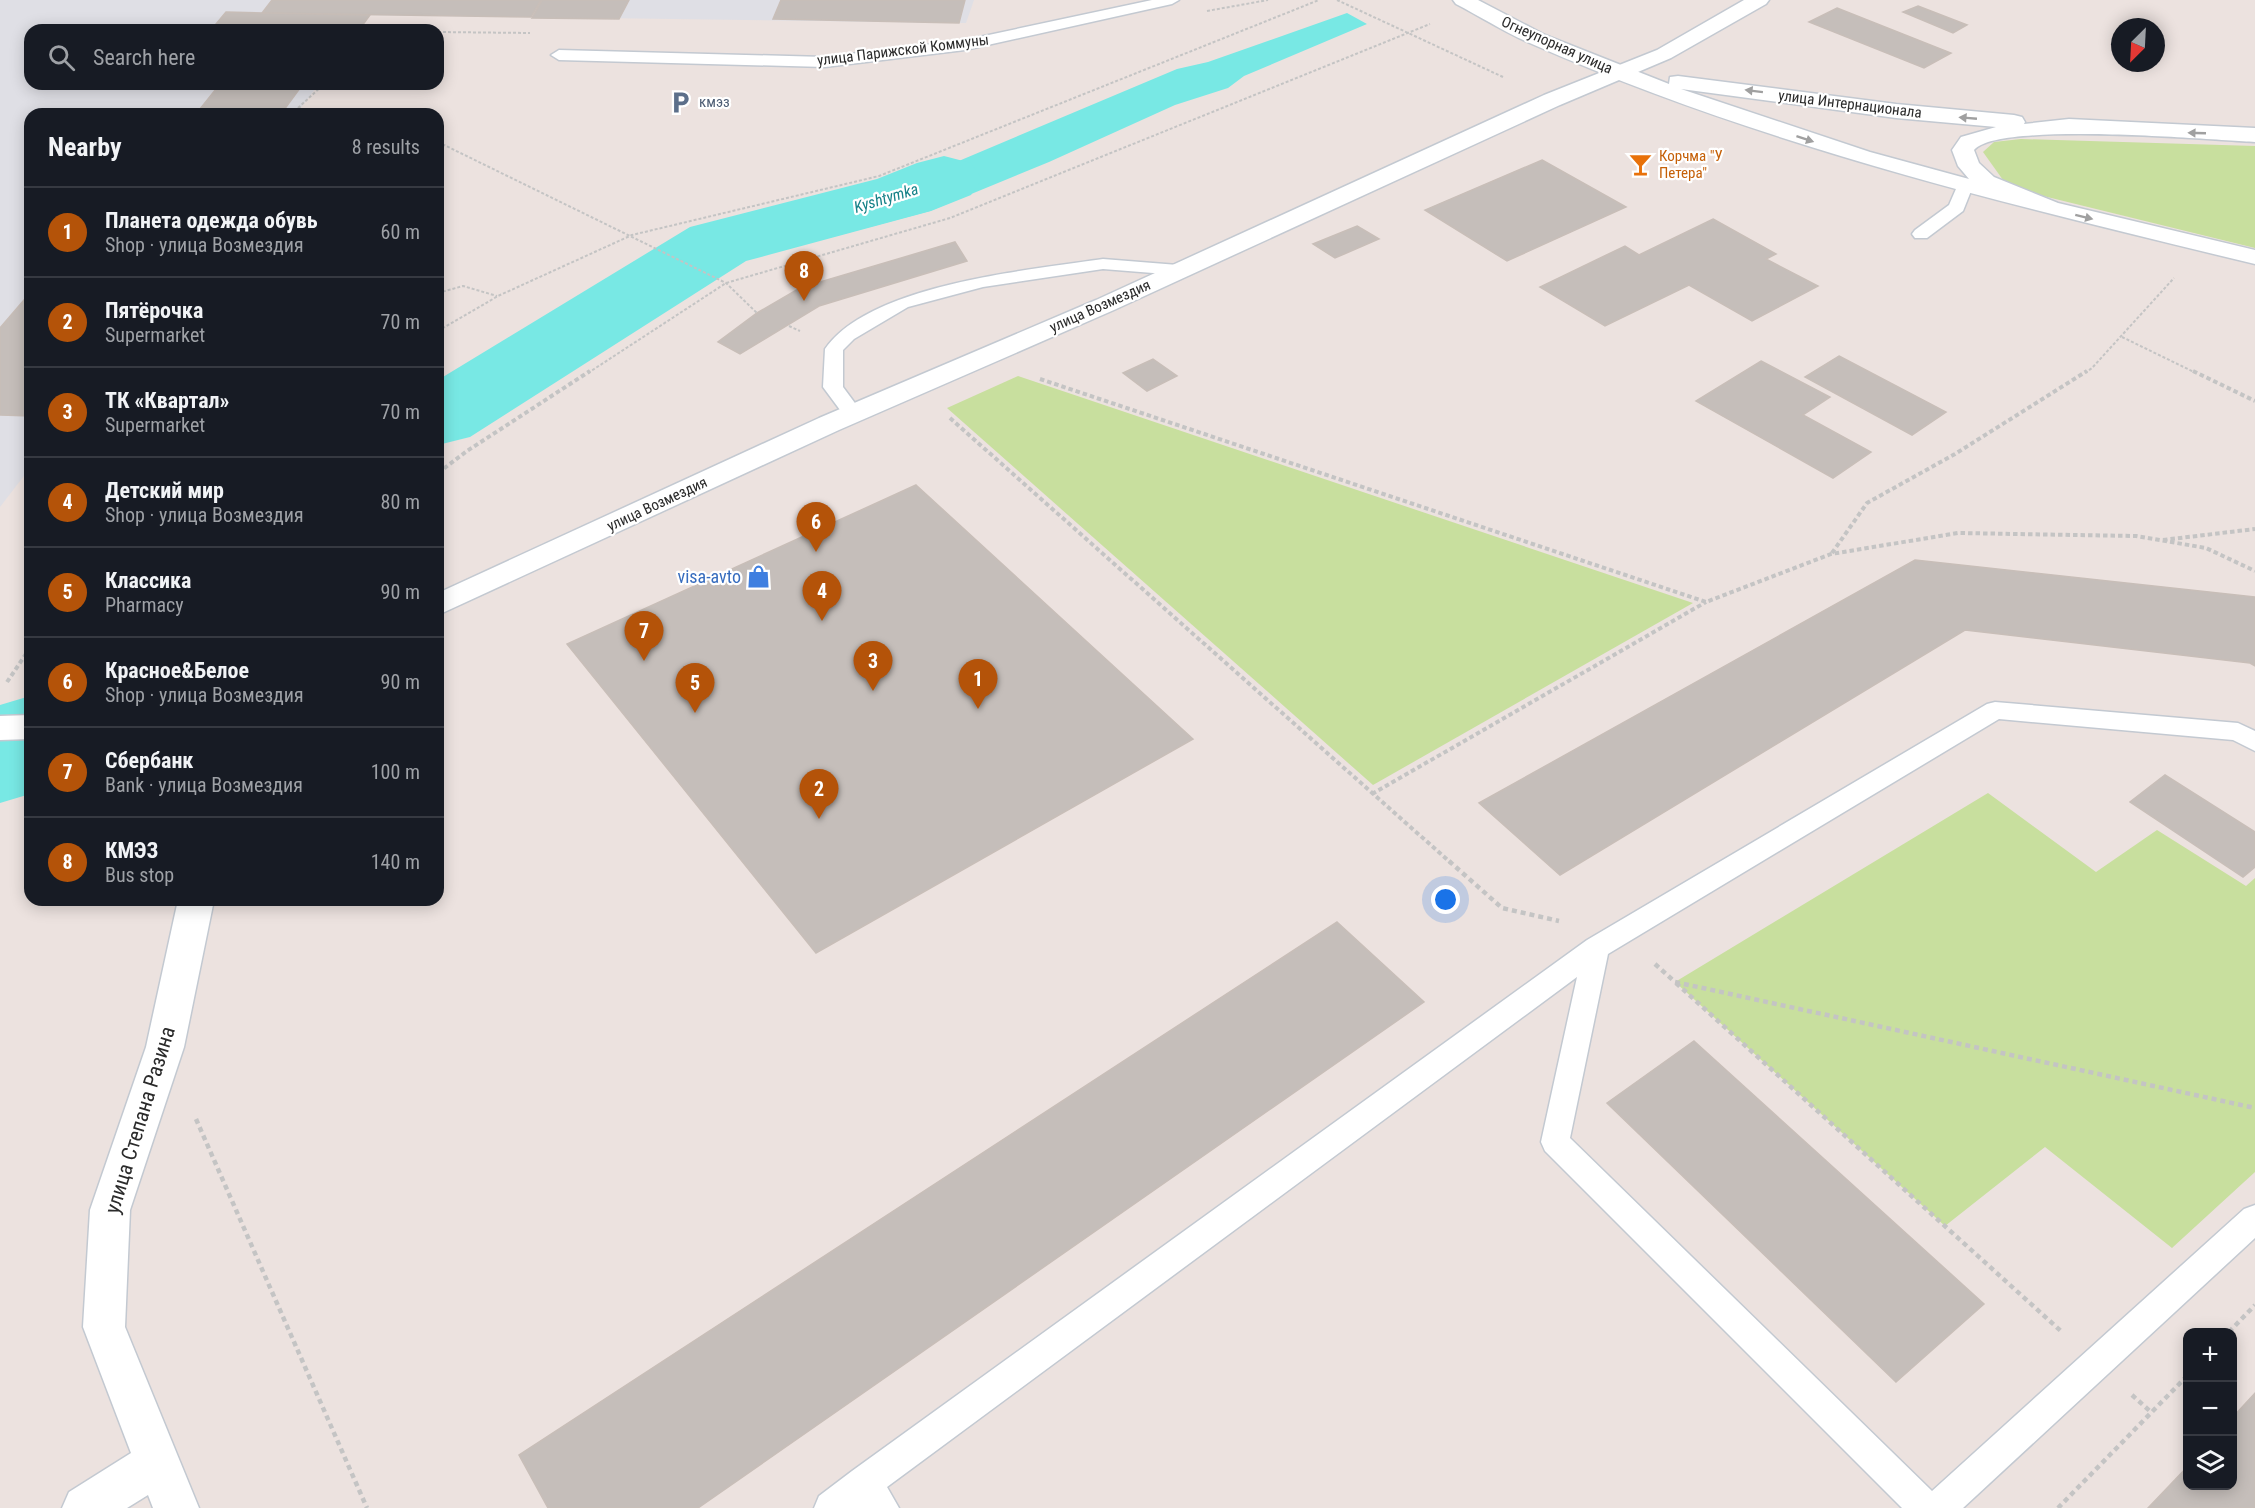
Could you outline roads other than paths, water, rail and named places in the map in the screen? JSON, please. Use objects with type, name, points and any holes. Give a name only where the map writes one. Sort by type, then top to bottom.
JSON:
[{"type":"street","name":"улица Возмездия","points":[[444,602],[853,414],[1105,305],[1552,100],[1626,74],[1759,0]]},
{"type":"street","name":"Огнеупорная улица","points":[[1467,3],[1538,39],[1626,74]]},
{"type":"street","name":"улица Интернационала","points":[[1626,74],[1896,111],[2069,126]]},
{"type":"street","name":"улица Интернационала","points":[[1626,74],[1702,105],[1862,157],[2050,208]]},
{"type":"street","points":[[2251,257],[2050,208],[1986,182],[1969,166],[1963,150],[1969,142],[1992,134],[2069,126],[2255,135]]},
{"type":"street","points":[[0,729],[24,727]]},
{"type":"street","name":"улица Степана Разина","points":[[176,1508],[104,1327],[110,1210],[165,1047],[195,906]]},
{"type":"street","points":[[85,1508],[158,1462]]},
{"type":"lane","name":"улица Парижской Коммуны","points":[[559,55],[825,62],[965,45],[1172,0]]},
{"type":"lane","points":[[1921,234],[1957,207],[1965,186]]},
{"type":"lane","points":[[853,414],[833,387],[834,349],[847,335],[902,303],[982,282],[1103,264],[1178,270]]},
{"type":"lane","points":[[831,1508],[873,1495],[1596,948],[1623,934],[1995,710],[2238,732],[2255,742]]},
{"type":"lane","points":[[1596,948],[1555,1142],[1926,1508]]},
{"type":"lane","points":[[1938,1508],[2255,1219]]},
{"type":"water","points":[[1347,13],[1367,24],[1244,76],[1228,88],[1175,105],[1049,162],[930,211],[817,241],[787,210],[819,198],[954,163],[1177,69],[1208,62]]},
{"type":"waterway","name":"Kyshtymka","points":[[444,414],[718,244],[904,195],[944,179]]},
{"type":"waterway","name":"Kyshtymka","points":[[0,763],[24,741]]},
{"type":"place","name":"кмэз","points":[[681,102]]},
{"type":"place","name":"Корчма \"У Петера\"","points":[[1641,165]]},
{"type":"place","name":"КМЭЗ","points":[[804,301]]},
{"type":"place","name":"Красное&Белое","points":[[816,552]]},
{"type":"place","name":"visa-avto","points":[[759,576]]},
{"type":"place","name":"Детский мир","points":[[822,621]]},
{"type":"place","name":"Сбербанк","points":[[644,661]]},
{"type":"place","name":"ТК «Квартал»","points":[[873,691]]},
{"type":"place","name":"Планета одежда обувь","points":[[978,709]]},
{"type":"place","name":"Классика","points":[[695,713]]},
{"type":"place","name":"Пятёрочка","points":[[819,819]]}]
